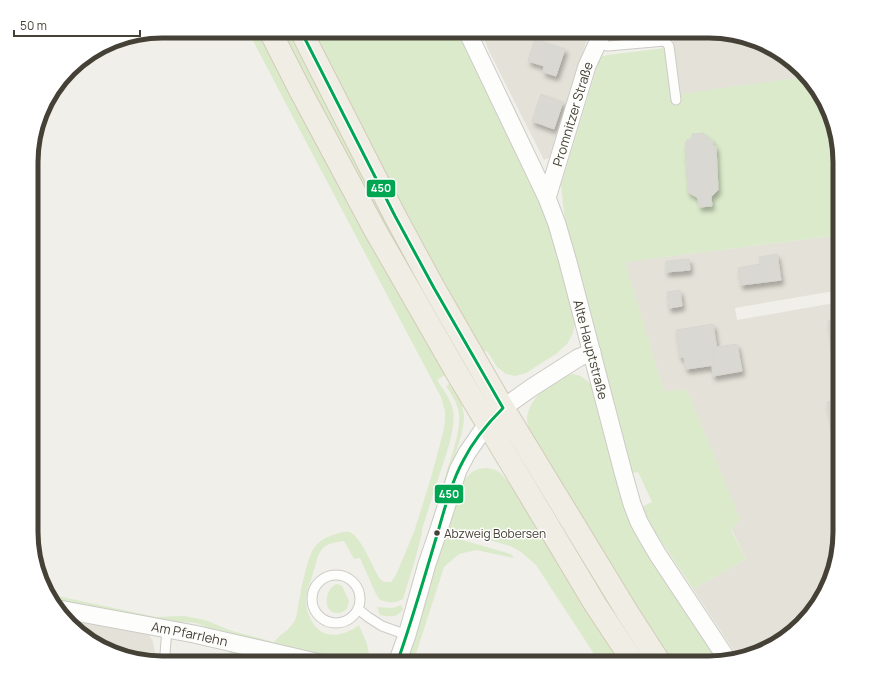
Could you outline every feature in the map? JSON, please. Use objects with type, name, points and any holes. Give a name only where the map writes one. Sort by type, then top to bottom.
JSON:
[{"type":"main road","points":[[274,38],[375,230],[487,424],[595,604],[629,656]]},
{"type":"main road","points":[[305,38],[398,223],[434,288],[503,408],[655,656]]},
{"type":"street","name":"Alte Hauptstraße","points":[[470,38],[558,224],[623,472],[639,522],[658,555],[724,655]]},
{"type":"street","name":"Promnitzer Straße","points":[[547,198],[587,66],[600,38]]},
{"type":"street","points":[[400,656],[458,470],[467,453],[487,424],[503,408],[578,358],[592,352]]},
{"type":"street","name":"Am Pfarrlehn","points":[[66,610],[194,634],[290,656]]},
{"type":"lane","points":[[601,38],[608,46],[665,41],[669,46],[676,100]]},
{"type":"lane","points":[[342,575],[356,585],[359,592],[360,601],[358,609],[354,616],[346,621],[330,623],[322,619],[312,606],[314,589],[318,582],[325,577],[342,575]]},
{"type":"lane","points":[[358,609],[382,626],[407,635]]},
{"type":"lane","points":[[165,656],[167,629]]},
{"type":"shaded area","points":[[484,38],[587,39],[549,158],[544,160]]},
{"type":"shaded area","points":[[673,38],[717,38],[734,40],[757,47],[785,64],[800,78],[681,94]]},
{"type":"shaded area","points":[[833,236],[833,291],[735,308],[737,320],[833,303],[833,540],[831,557],[824,580],[812,601],[802,614],[778,635],[764,643],[736,653],[693,589],[746,559],[664,391],[624,262]]},
{"type":"shaded area","points":[[76,621],[149,635],[153,642],[156,656],[137,654],[114,647],[93,635]]},
{"type":"green space","points":[[252,38],[262,38],[291,95],[446,374],[437,380],[449,398],[453,410],[453,426],[447,452],[422,529],[415,560],[403,599],[397,602],[386,602],[380,600],[360,558],[354,559],[344,541],[324,547],[317,559],[306,597],[307,610],[313,623],[318,629],[330,635],[344,633],[359,625],[367,644],[370,656],[319,656],[229,638],[196,623],[185,622],[163,624],[61,603],[56,596],[156,617],[184,616],[205,620],[232,631],[274,642],[290,627],[295,620],[308,562],[312,551],[318,543],[323,540],[338,533],[349,532],[357,538],[368,555],[380,579],[384,582],[391,582],[396,575],[414,532],[430,481],[443,433],[445,411],[441,397]]},
{"type":"green space","points":[[285,38],[291,38],[388,222],[467,362],[462,365],[383,225]]},
{"type":"green space","points":[[312,38],[463,38],[549,223],[564,267],[575,323],[573,333],[567,344],[556,354],[526,373],[515,376],[506,374],[497,367],[487,351],[482,352],[459,313]]},
{"type":"green space","points":[[665,48],[671,95],[800,78],[812,93],[820,107],[831,137],[833,154],[833,236],[625,262],[664,391],[687,390],[740,519],[731,530],[746,559],[693,589],[655,532],[642,507],[652,502],[638,472],[632,473],[606,380],[564,213],[561,185],[600,57]]},
{"type":"green space","points":[[572,374],[578,375],[591,384],[615,475],[716,656],[669,656],[603,553],[529,430],[527,418],[532,403],[550,384]]},
{"type":"green space","points":[[451,383],[462,407],[464,417],[463,427],[424,554],[422,554],[459,428],[459,414],[457,407],[446,386]]},
{"type":"green space","points":[[478,469],[494,469],[499,472],[508,482],[617,656],[595,656],[536,565],[521,552],[510,546],[447,528],[463,481],[472,472]]},
{"type":"green space","points":[[445,535],[511,554],[514,558],[476,550],[459,554],[444,567],[415,656],[408,656]]},
{"type":"green space","points":[[337,584],[342,586],[349,601],[347,609],[338,613],[333,612],[327,605],[327,595],[329,590]]},
{"type":"green space","points":[[401,605],[403,609],[401,612],[393,616],[380,615],[377,607],[393,608]]},
{"type":"green space","points":[[227,649],[259,656],[231,656]]},
{"type":"building","points":[[535,39],[565,49],[556,76],[543,72],[544,66],[528,61]]},
{"type":"building","points":[[541,94],[563,102],[554,129],[532,121]]},
{"type":"building","points":[[704,133],[705,138],[710,138],[713,142],[713,146],[716,146],[718,190],[711,197],[712,206],[699,207],[698,198],[688,192],[685,148],[688,148],[685,144],[687,140],[692,139],[692,134]]},
{"type":"building","points":[[777,254],[781,280],[741,285],[738,268],[760,264],[759,257]]},
{"type":"building","points":[[689,259],[690,270],[666,272],[666,261]]},
{"type":"building","points":[[680,290],[682,306],[669,308],[667,292]]},
{"type":"building","points":[[833,320],[833,346],[832,346],[828,321]]},
{"type":"building","points":[[713,324],[717,350],[713,350],[715,365],[686,369],[684,357],[680,357],[676,330]]},
{"type":"building","points":[[737,344],[742,371],[713,376],[712,365],[715,365],[713,350],[717,350],[716,347]]},
{"type":"building","points":[[833,401],[832,428],[827,402]]},
{"type":"transit line","name":"450","points":[[305,38],[395,216],[434,288],[503,408],[476,440],[455,478],[399,656]]},
{"type":"place","name":"Abzweig Bobersen","points":[[437,533]]}]
